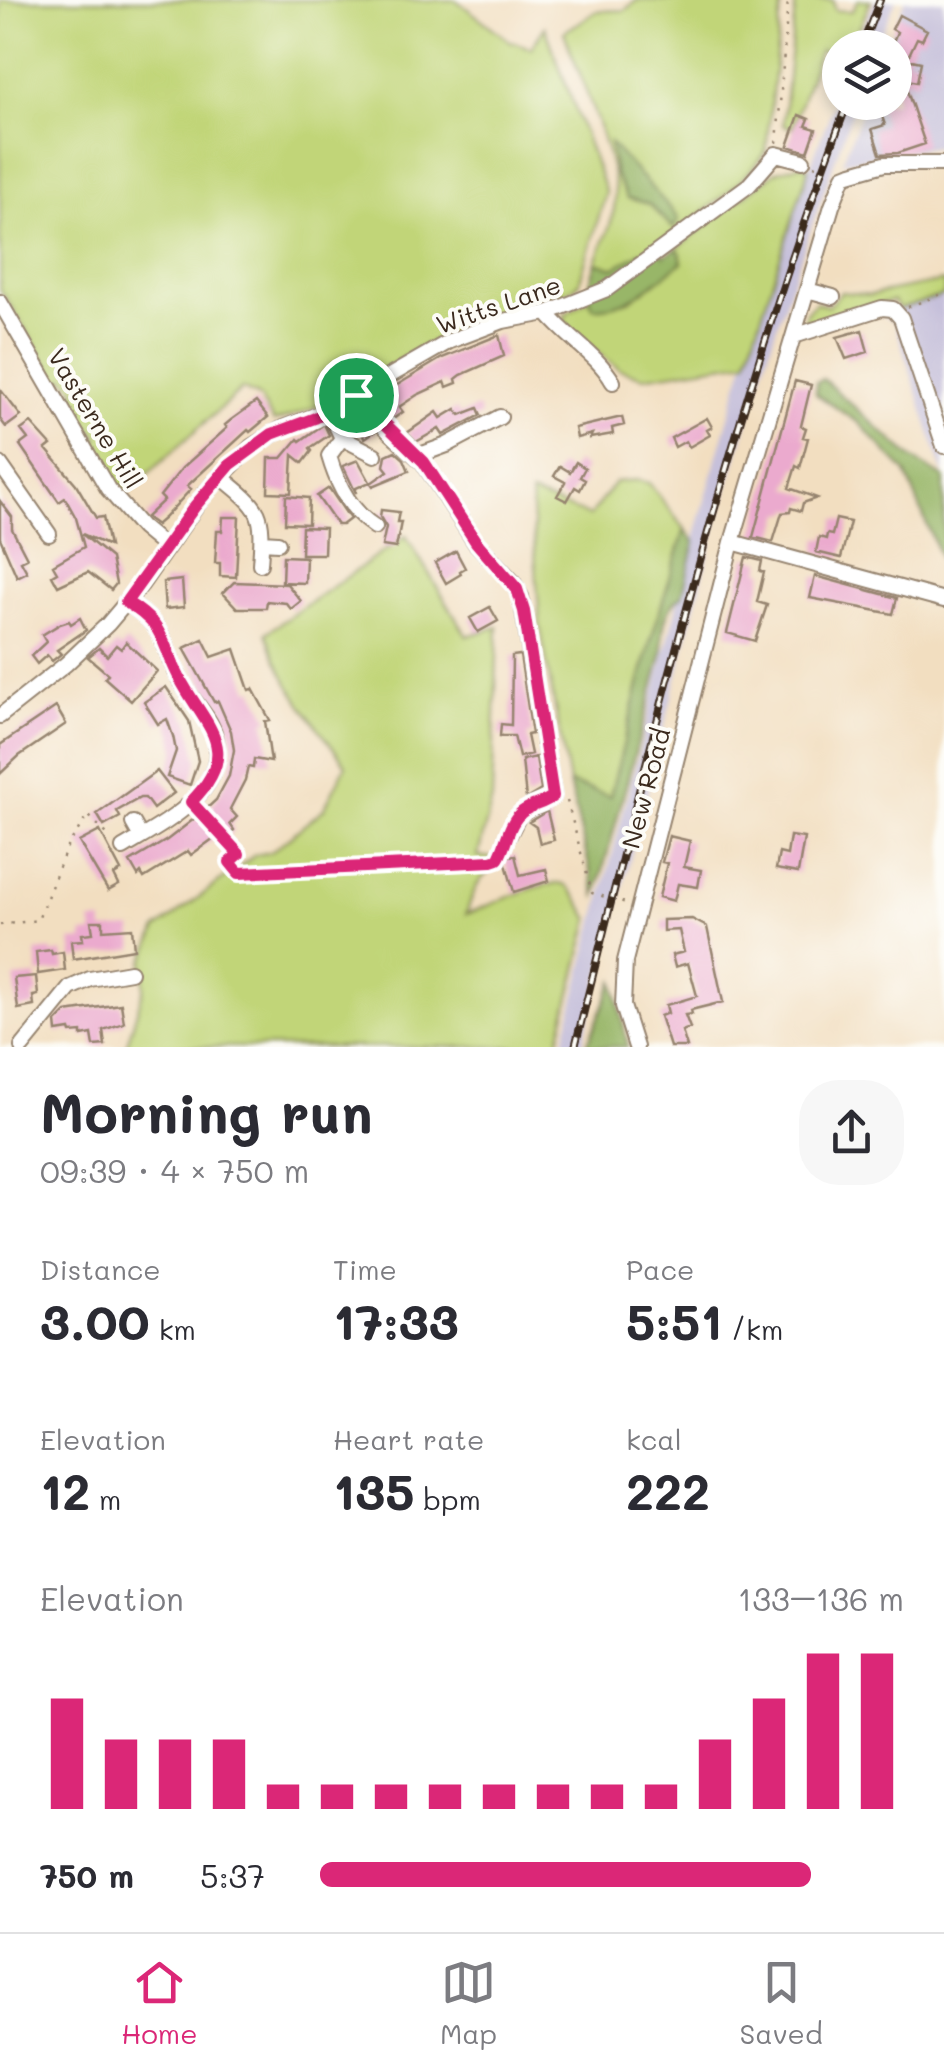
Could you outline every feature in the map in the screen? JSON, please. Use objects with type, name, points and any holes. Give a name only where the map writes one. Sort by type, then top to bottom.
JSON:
[{"type":"street","points":[[776,154],[803,161]]},
{"type":"street","name":"Witts Lane","points":[[0,716],[76,655],[126,602],[220,476],[262,440],[329,411],[420,356],[460,337],[503,321],[547,313],[627,278],[749,184],[776,154]]},
{"type":"street","points":[[840,175],[884,164],[944,164]]},
{"type":"street","name":"New Road","points":[[636,1047],[622,983],[638,906],[732,542],[840,175]]},
{"type":"street","points":[[806,290],[833,297]]},
{"type":"street","name":"Vasterne Hill","points":[[0,302],[108,489],[165,548]]},
{"type":"street","points":[[794,336],[882,308],[897,312],[943,446]]},
{"type":"street","points":[[547,313],[606,369],[613,382]]},
{"type":"street","points":[[356,395],[416,456],[476,542],[517,589],[552,798],[518,815],[509,836]]},
{"type":"street","points":[[329,411],[342,438],[376,455]]},
{"type":"street","points":[[416,456],[447,445],[500,417]]},
{"type":"street","points":[[342,438],[330,459],[356,514],[374,527]]},
{"type":"street","points":[[0,464],[49,534]]},
{"type":"street","points":[[220,476],[259,512],[260,564]]},
{"type":"street","points":[[262,542],[278,543]]},
{"type":"street","points":[[732,542],[944,600]]},
{"type":"street","points":[[122,848],[137,830],[191,802],[212,776],[217,756],[216,736],[182,683],[155,623],[126,602]]},
{"type":"street","points":[[22,1047],[70,988],[90,979],[130,972]]},
{"type":"path","points":[[776,154],[788,0]]},
{"type":"path","points":[[803,161],[840,175]]},
{"type":"path","points":[[897,312],[944,292]]},
{"type":"path","points":[[552,798],[567,799],[592,893],[638,906]]},
{"type":"path","points":[[191,802],[239,854],[230,862],[239,873],[492,861],[498,859],[509,836]]},
{"type":"path","points":[[0,926],[38,920],[67,847],[88,815],[122,848]]},
{"type":"shaded area","points":[[875,0],[896,0],[883,30],[863,30]]},
{"type":"shaded area","points":[[905,0],[944,0],[944,145],[842,162],[858,120],[912,120],[912,30],[894,30]]},
{"type":"shaded area","points":[[827,120],[849,120],[776,329],[715,530],[582,1047],[562,1047],[697,528],[739,381]]},
{"type":"shaded area","points":[[944,295],[944,475],[894,322],[880,315]]},
{"type":"green space","points":[[0,0],[456,0],[510,41],[531,48],[545,27],[606,193],[579,283],[541,303],[438,339],[325,402],[274,422],[259,397],[242,389],[121,498],[90,449],[98,438],[91,428],[82,432],[67,401],[76,390],[65,378],[58,382],[0,289]]},
{"type":"green space","points":[[637,0],[782,0],[766,151],[737,184],[696,217],[613,268],[596,262],[613,212],[613,178],[564,32],[597,11],[625,10]]},
{"type":"green space","points":[[796,0],[833,0],[835,10],[852,11],[858,0],[871,0],[859,30],[822,30],[822,51],[792,128],[783,125]]},
{"type":"green space","points":[[610,143],[674,212],[679,220],[673,228],[649,204],[627,198],[615,174]]},
{"type":"green space","points":[[802,164],[808,168],[807,174],[747,361],[643,377],[619,369],[565,325],[565,314],[588,300],[629,301],[681,263],[676,249],[775,172]]},
{"type":"green space","points":[[657,243],[664,256],[676,249],[680,252],[682,262],[629,299],[593,307],[589,291],[596,262],[614,268]]},
{"type":"green space","points":[[944,281],[944,295],[900,309],[893,301],[847,310],[819,324],[804,322],[806,312],[816,302],[828,306],[841,292],[870,295]]},
{"type":"green space","points":[[823,379],[912,458],[944,478],[944,567],[906,473],[859,423],[816,394],[816,382]]},
{"type":"green space","points":[[615,482],[649,483],[685,529],[610,797],[569,783],[540,627],[531,494],[590,516]]},
{"type":"green space","points":[[685,529],[695,542],[682,596],[665,621],[663,652],[596,895],[569,783],[610,796]]},
{"type":"green space","points":[[406,536],[467,636],[498,627],[492,799],[478,856],[496,859],[475,888],[466,914],[532,889],[557,884],[573,892],[590,919],[557,1047],[126,1047],[144,988],[143,963],[157,929],[255,855],[271,852],[324,809],[346,765],[290,686],[266,633]]},
{"type":"green space","points":[[614,981],[628,1047],[588,1047],[588,1042]]},
{"type":"building","points":[[899,15],[927,30],[912,48],[912,30],[892,29]]},
{"type":"building","points":[[912,60],[921,62],[917,82],[912,81]]},
{"type":"building","points":[[912,106],[925,144],[880,154],[872,129],[885,125],[883,120],[912,120]]},
{"type":"building","points":[[799,115],[809,119],[806,126],[816,129],[808,152],[788,146]]},
{"type":"building","points":[[862,330],[868,352],[846,359],[837,337]]},
{"type":"building","points":[[499,335],[504,356],[461,375],[457,383],[447,387],[445,382],[417,395],[399,407],[403,412],[393,419],[374,399],[442,358]]},
{"type":"building","points":[[795,381],[811,385],[801,426],[806,428],[803,437],[808,438],[800,468],[796,466],[789,488],[817,498],[803,503],[801,511],[791,508],[790,512],[782,513],[773,542],[753,537]]},
{"type":"building","points":[[0,389],[21,416],[6,427],[0,419]]},
{"type":"building","points":[[256,402],[268,417],[248,430],[187,486],[191,489],[156,525],[149,520],[146,517],[164,500],[160,496],[182,468],[227,428],[225,425]]},
{"type":"building","points":[[478,408],[481,415],[443,435],[439,429],[416,442],[407,433],[437,412],[441,418],[456,409],[460,415]]},
{"type":"building","points":[[355,410],[375,431],[365,438],[348,415]]},
{"type":"building","points":[[622,417],[624,425],[612,428],[613,434],[577,438],[575,428]]},
{"type":"building","points":[[707,418],[712,427],[707,430],[710,435],[689,447],[686,441],[675,447],[671,438]]},
{"type":"building","points":[[31,423],[51,445],[46,449],[76,484],[96,518],[103,517],[109,546],[82,534],[111,558],[116,584],[111,590],[88,572],[58,586],[52,575],[57,572],[53,565],[84,547],[76,518],[65,498],[59,502],[20,445],[28,439],[21,430]]},
{"type":"building","points":[[324,424],[329,435],[310,448],[312,451],[303,463],[293,455],[291,493],[268,492],[269,458],[282,458],[298,439]]},
{"type":"building","points":[[395,451],[409,471],[373,486],[371,483],[388,471],[384,466],[386,455]]},
{"type":"building","points":[[358,460],[370,482],[356,488],[356,493],[343,466]]},
{"type":"building","points":[[576,462],[585,468],[580,477],[585,480],[580,490],[575,487],[567,501],[557,496],[565,482],[554,476],[560,466],[570,472]]},
{"type":"building","points":[[329,488],[350,519],[342,525],[337,525],[317,496]]},
{"type":"building","points":[[286,496],[309,498],[308,524],[285,523]]},
{"type":"building","points":[[0,501],[12,517],[12,529],[27,558],[21,561],[27,572],[17,577],[0,538]]},
{"type":"building","points":[[381,510],[399,512],[396,548],[382,546],[386,527]]},
{"type":"building","points":[[223,517],[239,517],[236,577],[220,576],[220,563],[215,563],[217,531],[222,531]]},
{"type":"building","points":[[836,519],[850,522],[841,558],[816,552],[819,537],[826,539],[827,534],[832,535]]},
{"type":"building","points":[[302,527],[325,528],[324,554],[301,554]]},
{"type":"building","points":[[456,551],[465,568],[446,583],[435,563]]},
{"type":"building","points":[[283,556],[306,557],[305,583],[282,582]]},
{"type":"building","points":[[746,557],[762,561],[760,571],[764,572],[757,602],[767,605],[755,641],[727,633]]},
{"type":"building","points":[[815,576],[897,598],[893,614],[810,598]]},
{"type":"building","points":[[182,580],[184,607],[165,609],[163,582]]},
{"type":"building","points":[[234,582],[287,584],[301,601],[291,609],[286,603],[267,601],[266,608],[237,608],[223,593]]},
{"type":"building","points":[[490,607],[498,621],[478,632],[470,618]]},
{"type":"building","points":[[80,618],[86,630],[57,650],[61,654],[52,661],[47,655],[37,664],[31,656],[46,642],[42,635]]},
{"type":"building","points":[[203,639],[212,657],[235,649],[249,690],[253,689],[270,720],[265,721],[271,762],[254,759],[253,768],[248,767],[230,809],[237,817],[230,824],[234,830],[226,838],[221,833],[191,855],[188,851],[144,878],[141,873],[138,876],[130,862],[203,812],[216,800],[229,776],[234,750],[231,731],[218,701],[214,702],[184,648]]},
{"type":"building","points":[[126,642],[157,671],[131,701],[88,657],[99,648],[107,656],[116,645],[121,649]]},
{"type":"building","points":[[520,655],[532,734],[527,735],[531,754],[519,757],[514,736],[500,736],[501,724],[511,725],[512,656]]},
{"type":"building","points":[[166,687],[189,721],[198,761],[190,785],[167,777],[176,751],[173,736],[167,719],[158,724],[144,702]]},
{"type":"building","points":[[56,707],[66,724],[0,774],[0,745]]},
{"type":"building","points":[[536,757],[541,790],[526,799],[522,760]]},
{"type":"building","points":[[157,771],[174,793],[153,809],[145,798],[140,798],[117,811],[120,817],[104,826],[97,814]]},
{"type":"building","points":[[547,811],[554,840],[540,844],[536,827],[529,822]]},
{"type":"building","points":[[100,831],[121,871],[114,875],[119,885],[108,891],[79,842]]},
{"type":"building","points":[[669,836],[690,841],[684,867],[701,870],[698,887],[678,884],[674,901],[659,897]]},
{"type":"building","points":[[790,836],[804,838],[798,873],[776,869],[779,853],[787,855]]},
{"type":"building","points":[[515,855],[520,875],[546,869],[549,881],[514,892],[504,857]]},
{"type":"building","points":[[692,919],[707,927],[723,1002],[685,1015],[690,1028],[682,1031],[687,1047],[670,1047],[660,1016],[668,1013],[666,1005],[697,996],[688,963],[675,967],[672,955],[684,952],[679,930],[663,931],[663,920]]},
{"type":"building","points":[[91,921],[103,921],[103,930],[132,928],[134,949],[73,959],[71,941],[83,940],[82,934],[93,933]]},
{"type":"building","points":[[51,950],[52,954],[63,952],[65,970],[38,974],[36,952]]},
{"type":"building","points":[[36,976],[38,995],[33,996],[34,1006],[18,1009],[14,978]]},
{"type":"building","points":[[121,1004],[124,1023],[103,1030],[105,1045],[94,1046],[92,1034],[57,1032],[56,1022],[66,1012]]},
{"type":"railway","points":[[868,30],[880,0]]},
{"type":"railway","points":[[575,1047],[665,690],[731,452],[841,120]]},
{"type":"route","points":[[356,395],[424,462],[476,542],[517,589],[524,611],[553,796],[518,815],[502,853],[492,861],[239,873],[230,862],[239,854],[191,802],[206,787],[214,770],[216,736],[182,683],[155,623],[126,602],[195,506],[230,465],[272,434],[315,418],[356,395]]}]
